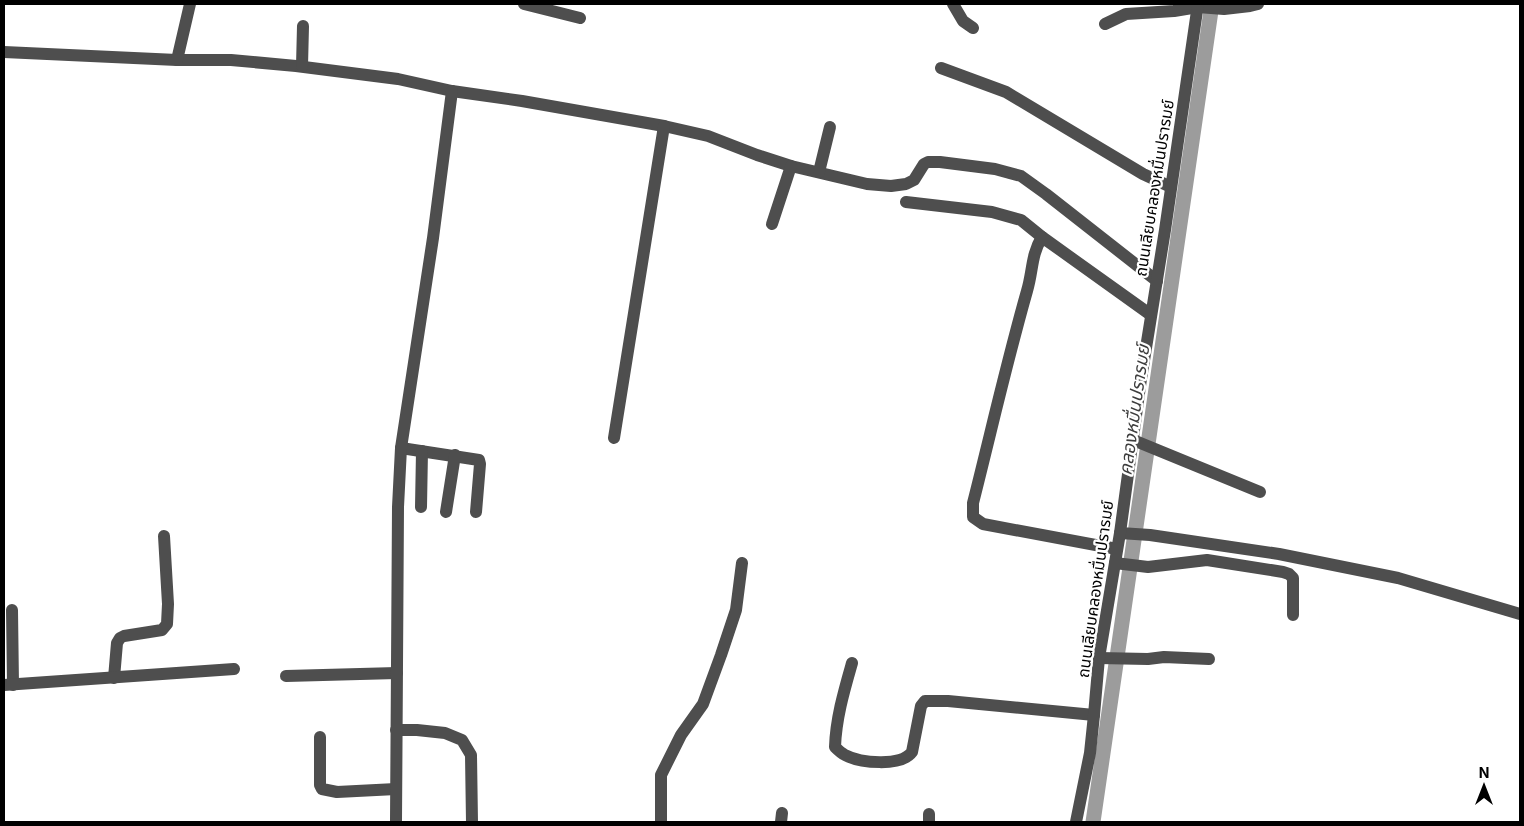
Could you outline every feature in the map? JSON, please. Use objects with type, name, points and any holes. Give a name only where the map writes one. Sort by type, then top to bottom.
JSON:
[{"type":"street","points":[[177,60],[190,4]]},
{"type":"street","points":[[524,4],[580,18]]},
{"type":"street","points":[[952,4],[963,21],[973,28]]},
{"type":"street","points":[[1105,24],[1126,14],[1174,11],[1198,5],[1224,9],[1258,4]]},
{"type":"street","name":"ถนนเลียบคลองหมื่นปรารมย์","points":[[1076,822],[1090,752],[1099,658],[1120,533],[1132,440],[1198,5]]},
{"type":"street","points":[[302,66],[304,26]]},
{"type":"street","points":[[4,52],[177,60],[231,60],[302,66],[398,79],[452,91],[522,101],[664,126],[708,136],[756,155],[791,166],[867,184],[891,186],[906,184],[911,182],[924,164],[928,162],[995,169],[1020,176],[1046,194],[1157,281]]},
{"type":"street","points":[[941,68],[1006,92],[1143,174],[1171,187]]},
{"type":"street","points":[[396,822],[398,508],[401,448],[433,238],[452,91]]},
{"type":"street","points":[[614,438],[664,126]]},
{"type":"street","points":[[819,172],[830,127]]},
{"type":"street","points":[[772,224],[791,166]]},
{"type":"street","points":[[906,202],[992,212],[1020,220],[1151,315]]},
{"type":"street","points":[[1042,237],[1034,253],[1032,276],[1019,318],[973,503],[973,517],[984,524],[1117,549]]},
{"type":"street","points":[[1132,440],[1260,492]]},
{"type":"street","points":[[401,448],[477,458],[480,461],[476,512]]},
{"type":"street","points":[[421,507],[422,451]]},
{"type":"street","points":[[446,512],[455,455]]},
{"type":"street","points":[[1120,533],[1150,535],[1279,554],[1398,578],[1520,614]]},
{"type":"street","points":[[114,678],[117,643],[120,638],[162,630],[167,624],[168,604],[164,536]]},
{"type":"street","points":[[1115,563],[1148,567],[1207,560],[1283,572],[1293,578],[1293,616]]},
{"type":"street","points":[[661,822],[662,775],[680,735],[703,704],[722,655],[736,610],[742,563]]},
{"type":"street","points":[[12,610],[9,685],[234,669]]},
{"type":"street","points":[[1099,658],[1148,659],[1164,657],[1209,659]]},
{"type":"street","points":[[852,663],[836,729],[835,748],[843,754],[868,762],[899,760],[908,757],[912,752],[921,706],[925,701],[948,701],[1094,715]]},
{"type":"street","points":[[286,676],[397,673]]},
{"type":"street","points":[[396,730],[445,733],[462,740],[470,755],[472,822]]},
{"type":"street","points":[[320,737],[320,785],[322,789],[337,792],[396,789]]},
{"type":"waterway","name":"คลองหมื่นปรารมย์","points":[[1093,822],[1212,4]]}]
